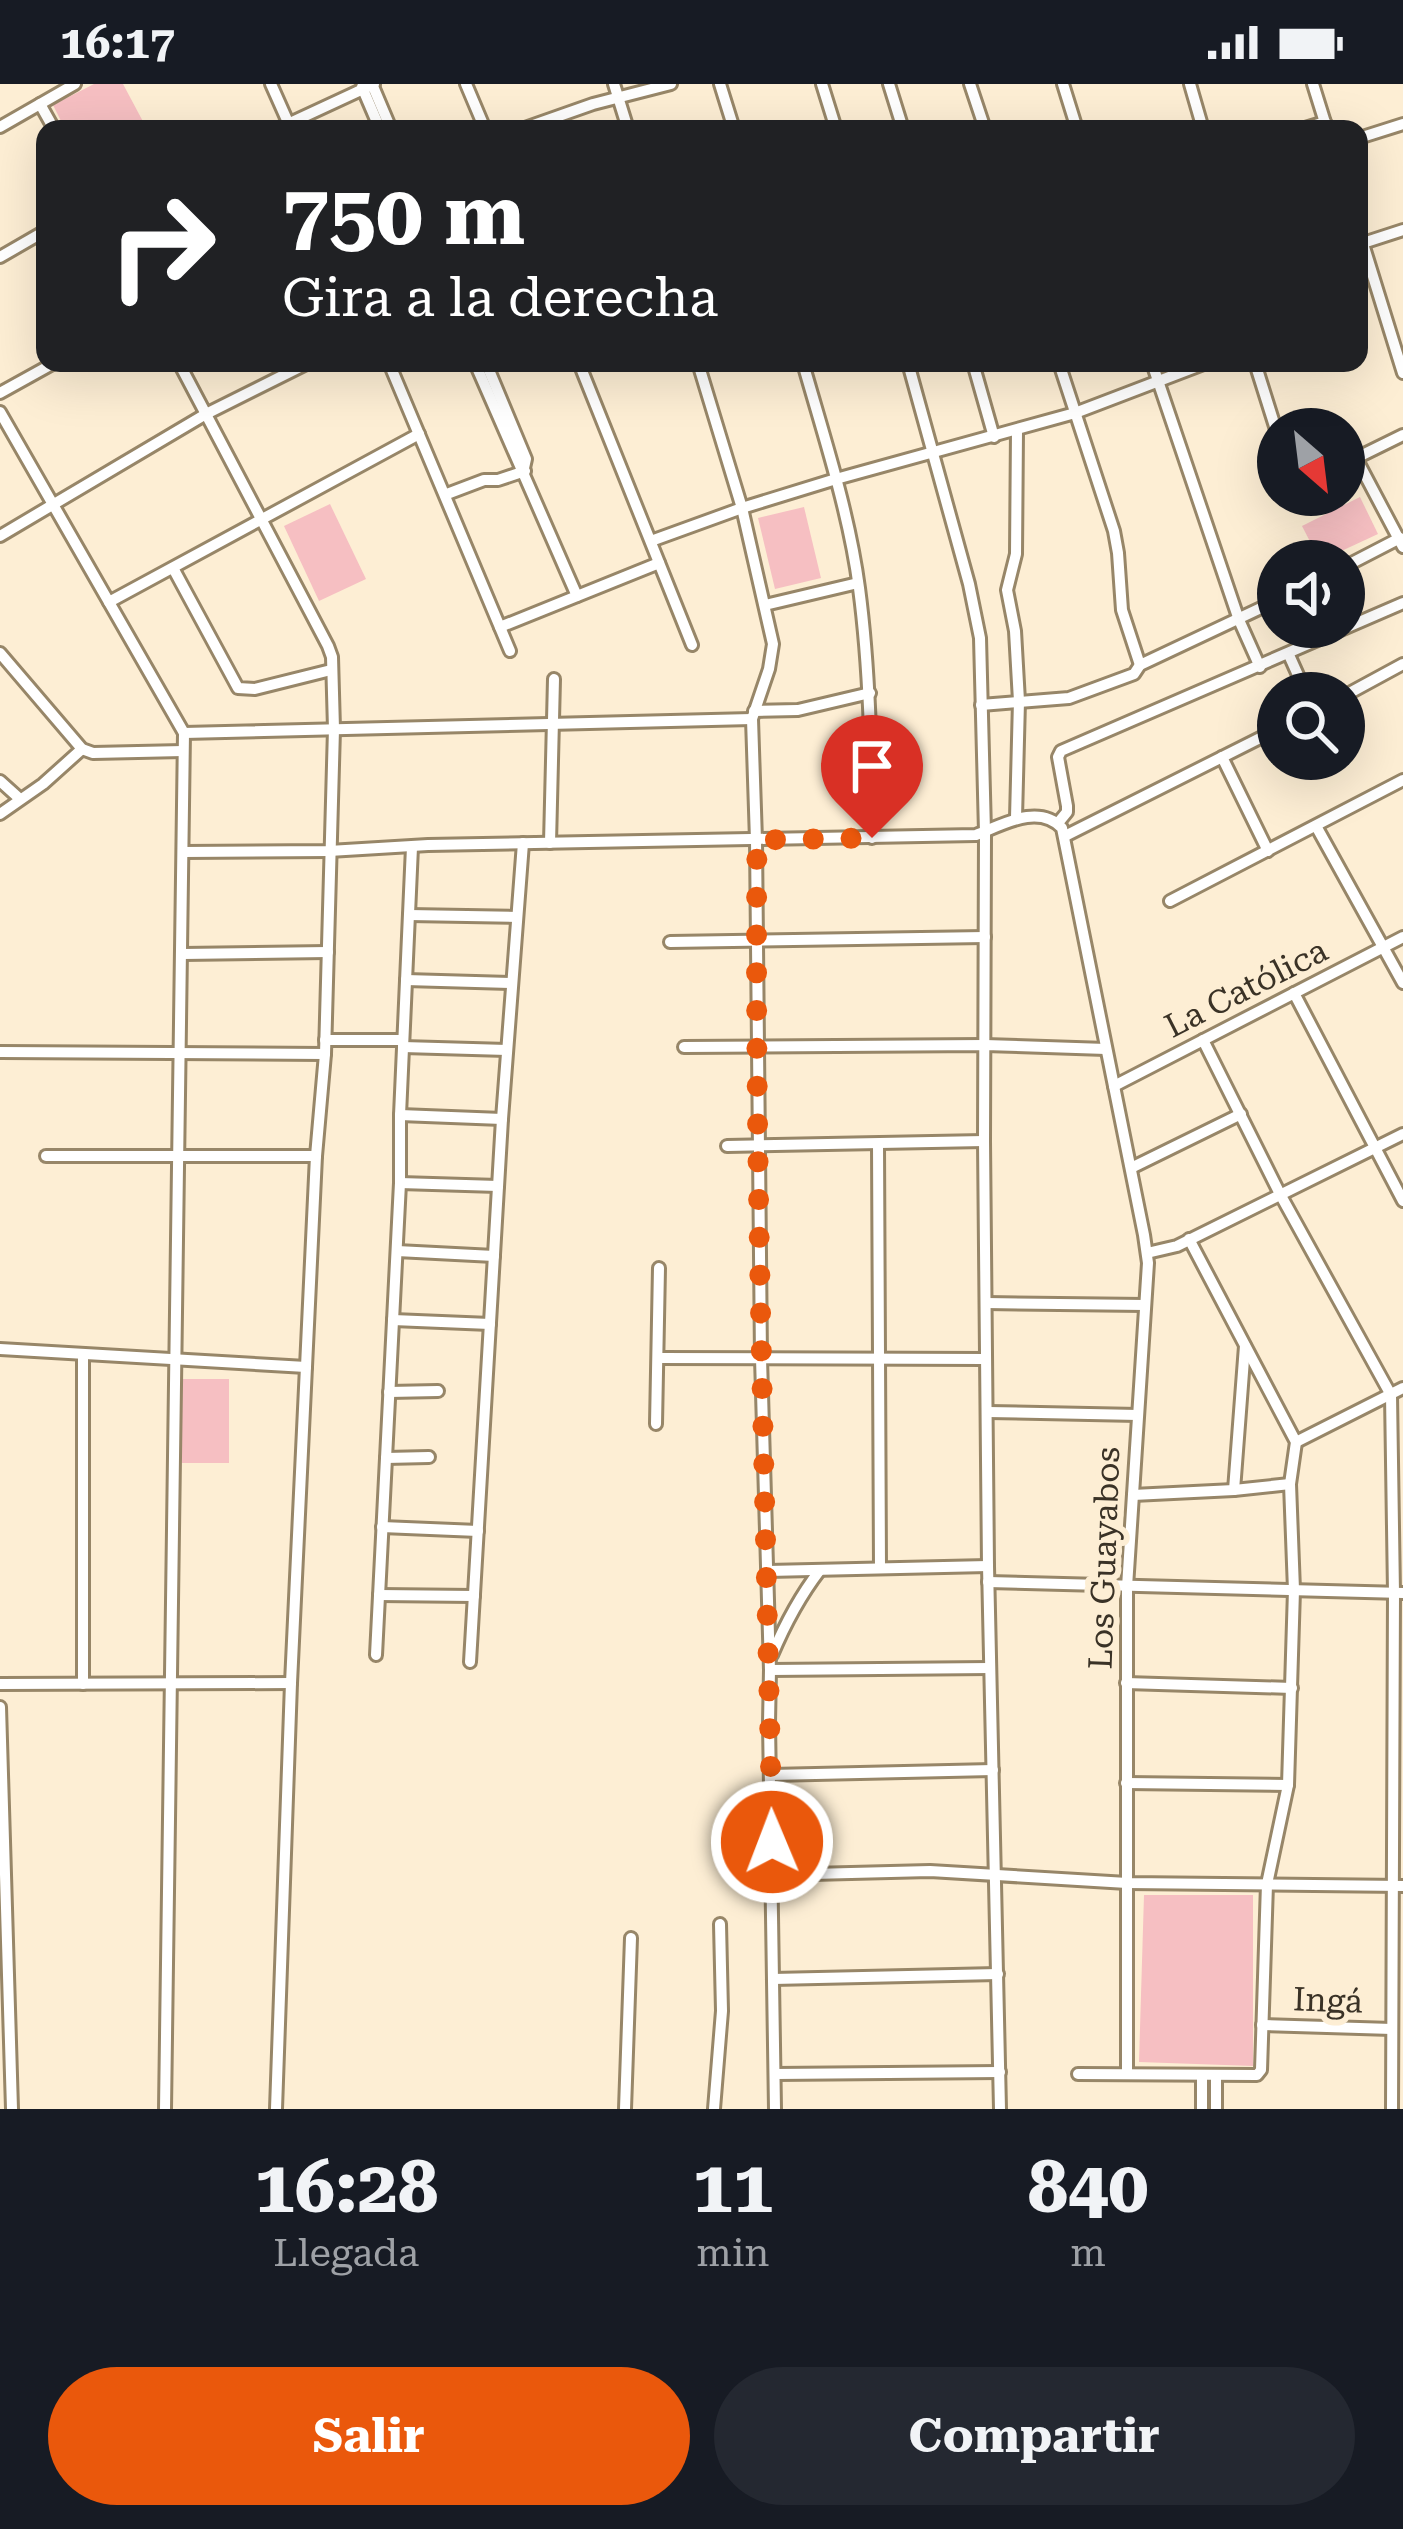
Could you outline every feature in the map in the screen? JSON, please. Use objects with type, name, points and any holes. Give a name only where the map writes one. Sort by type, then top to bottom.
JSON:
[{"type":"street","points":[[0,127],[75,84]]},
{"type":"street","points":[[272,84],[284,120]]},
{"type":"street","points":[[466,84],[481,120]]},
{"type":"street","points":[[614,84],[625,120]]},
{"type":"street","points":[[546,120],[670,84]]},
{"type":"street","points":[[720,84],[731,120]]},
{"type":"street","points":[[822,84],[833,120]]},
{"type":"street","points":[[889,84],[900,120]]},
{"type":"street","points":[[970,84],[982,120]]},
{"type":"street","points":[[1063,84],[1074,120]]},
{"type":"street","points":[[1190,84],[1200,120]]},
{"type":"street","points":[[1313,84],[1324,120]]},
{"type":"street","points":[[300,120],[369,85]]},
{"type":"street","points":[[369,85],[378,120]]},
{"type":"street","points":[[369,85],[386,120]]},
{"type":"street","points":[[40,104],[49,120]]},
{"type":"street","points":[[1368,135],[1403,124]]},
{"type":"street","points":[[1368,238],[1403,230]]},
{"type":"street","points":[[0,257],[36,236]]},
{"type":"street","points":[[1368,265],[1403,373]]},
{"type":"street","points":[[0,393],[38,372]]},
{"type":"street","points":[[184,372],[328,646],[332,670],[325,1047],[291,1684],[276,2109]]},
{"type":"street","points":[[274,372],[277,379]]},
{"type":"street","points":[[0,536],[206,414],[291,372]]},
{"type":"street","points":[[397,372],[510,650]]},
{"type":"street","points":[[479,372],[578,596]]},
{"type":"street","points":[[490,372],[526,459],[524,470]]},
{"type":"street","points":[[583,372],[692,645]]},
{"type":"street","points":[[701,372],[742,508],[773,644],[753,715],[775,2109]]},
{"type":"street","points":[[805,372],[836,479],[858,583],[870,692],[872,838]]},
{"type":"street","points":[[911,372],[977,618],[986,832],[988,1582],[1000,2109]]},
{"type":"street","points":[[976,372],[994,437]]},
{"type":"street","points":[[1062,372],[1114,531],[1122,610],[1140,665]]},
{"type":"street","points":[[1155,372],[1239,620],[1260,667]]},
{"type":"street","points":[[651,541],[836,479],[1075,413],[1182,372]]},
{"type":"street","points":[[1258,372],[1269,408]]},
{"type":"street","points":[[0,412],[184,733],[165,2109]]},
{"type":"street","points":[[1016,818],[1018,700],[1015,631],[1007,590],[1016,554],[1017,431]]},
{"type":"street","points":[[109,602],[419,434]]},
{"type":"street","points":[[1365,454],[1403,435]]},
{"type":"street","points":[[447,494],[524,470]]},
{"type":"street","points":[[1365,484],[1402,540],[1365,557]]},
{"type":"street","points":[[500,626],[659,563]]},
{"type":"street","points":[[173,568],[238,688],[255,689],[332,670]]},
{"type":"street","points":[[765,605],[858,583]]},
{"type":"street","points":[[184,852],[976,836],[1016,818],[1058,823],[1067,806],[1058,757],[1061,751],[1403,603]]},
{"type":"street","points":[[981,705],[1070,698],[1134,674],[1140,665],[1257,611]]},
{"type":"street","points":[[0,653],[82,749],[93,753],[183,751]]},
{"type":"street","points":[[1288,655],[1296,672]]},
{"type":"street","points":[[1365,685],[1403,664]]},
{"type":"street","points":[[550,843],[554,679]]},
{"type":"street","points":[[184,733],[753,715],[798,710],[870,692]]},
{"type":"street","points":[[1065,836],[1257,740]]},
{"type":"street","points":[[0,814],[82,749]]},
{"type":"street","points":[[1222,758],[1268,851]]},
{"type":"street","points":[[1170,902],[1403,780]]},
{"type":"street","points":[[0,781],[20,799]]},
{"type":"street","name":"Los Guayabos","points":[[1058,823],[1065,836],[1147,1253],[1127,1587],[1127,2074]]},
{"type":"street","points":[[1316,826],[1403,983]]},
{"type":"street","points":[[470,1662],[523,843]]},
{"type":"street","points":[[376,1655],[412,847]]},
{"type":"street","points":[[409,915],[517,917]]},
{"type":"street","points":[[670,943],[985,937]]},
{"type":"street","name":"La Católica","points":[[1114,1086],[1403,937]]},
{"type":"street","points":[[183,954],[328,952]]},
{"type":"street","points":[[406,980],[512,983]]},
{"type":"street","points":[[1294,993],[1403,1201]]},
{"type":"street","points":[[1202,1040],[1280,1194],[1397,1392],[1398,1886],[1391,2109]]},
{"type":"street","points":[[0,1052],[179,1054],[403,1044],[507,1050]]},
{"type":"street","points":[[684,1047],[1106,1049]]},
{"type":"street","points":[[1131,1168],[1241,1114]]},
{"type":"street","points":[[400,1115],[502,1119]]},
{"type":"street","points":[[1147,1253],[1164,1251],[1403,1134]]},
{"type":"street","points":[[727,1146],[984,1141]]},
{"type":"street","points":[[878,1144],[880,1568]]},
{"type":"street","points":[[46,1156],[316,1156]]},
{"type":"street","points":[[400,1183],[498,1186]]},
{"type":"street","points":[[1078,2074],[1260,2073],[1267,1884],[1288,1785],[1294,1591],[1290,1484],[1296,1442],[1189,1239]]},
{"type":"street","points":[[397,1251],[494,1256]]},
{"type":"street","points":[[656,1424],[659,1268]]},
{"type":"street","points":[[986,1303],[1145,1305]]},
{"type":"street","points":[[393,1320],[490,1324]]},
{"type":"street","points":[[1234,1490],[1245,1343]]},
{"type":"street","points":[[0,1349],[306,1367]]},
{"type":"street","points":[[83,1354],[83,1684]]},
{"type":"street","points":[[659,1358],[986,1359]]},
{"type":"street","points":[[389,1392],[437,1391]]},
{"type":"street","points":[[1296,1442],[1397,1392]]},
{"type":"street","points":[[988,1412],[1138,1415]]},
{"type":"street","points":[[386,1458],[429,1457]]},
{"type":"street","points":[[1133,1495],[1290,1484]]},
{"type":"street","points":[[382,1527],[478,1531]]},
{"type":"street","points":[[768,1571],[988,1566]]},
{"type":"street","points":[[770,1665],[784,1625],[820,1570]]},
{"type":"street","points":[[988,1582],[1398,1593]]},
{"type":"street","points":[[379,1595],[474,1596]]},
{"type":"street","points":[[770,1665],[990,1668]]},
{"type":"street","points":[[1126,1683],[1292,1688]]},
{"type":"street","points":[[0,1684],[291,1684]]},
{"type":"street","points":[[0,1707],[12,2109]]},
{"type":"street","points":[[771,1775],[994,1770]]},
{"type":"street","points":[[1126,1784],[1288,1785]]},
{"type":"street","points":[[772,1875],[930,1871],[1127,1883],[1398,1886]]},
{"type":"street","points":[[714,2109],[722,2011],[720,1924]]},
{"type":"street","points":[[625,2109],[631,1938]]},
{"type":"street","points":[[773,1978],[998,1974]]},
{"type":"street","name":"Ingá","points":[[1262,2025],[1392,2030]]},
{"type":"street","points":[[775,2074],[1000,2072]]},
{"type":"street","points":[[1202,2075],[1202,2109]]},
{"type":"street","points":[[1216,2076],[1216,2109]]},
{"type":"shaded area","points":[[94,84],[123,84],[142,120],[60,120],[53,105]]},
{"type":"shaded area","points":[[330,504],[366,579],[319,601],[284,526]]},
{"type":"shaded area","points":[[804,507],[821,578],[775,589],[758,518]]},
{"type":"shaded area","points":[[1365,507],[1378,534],[1365,540],[1309,540],[1302,526],[1322,516],[1365,516]]},
{"type":"shaded area","points":[[182,1379],[229,1379],[229,1463],[182,1463]]},
{"type":"shaded area","points":[[1144,1895],[1253,1895],[1253,2066],[1139,2062]]},
{"type":"route","points":[[772,1842],[761,1358],[757,840],[872,838]]}]
